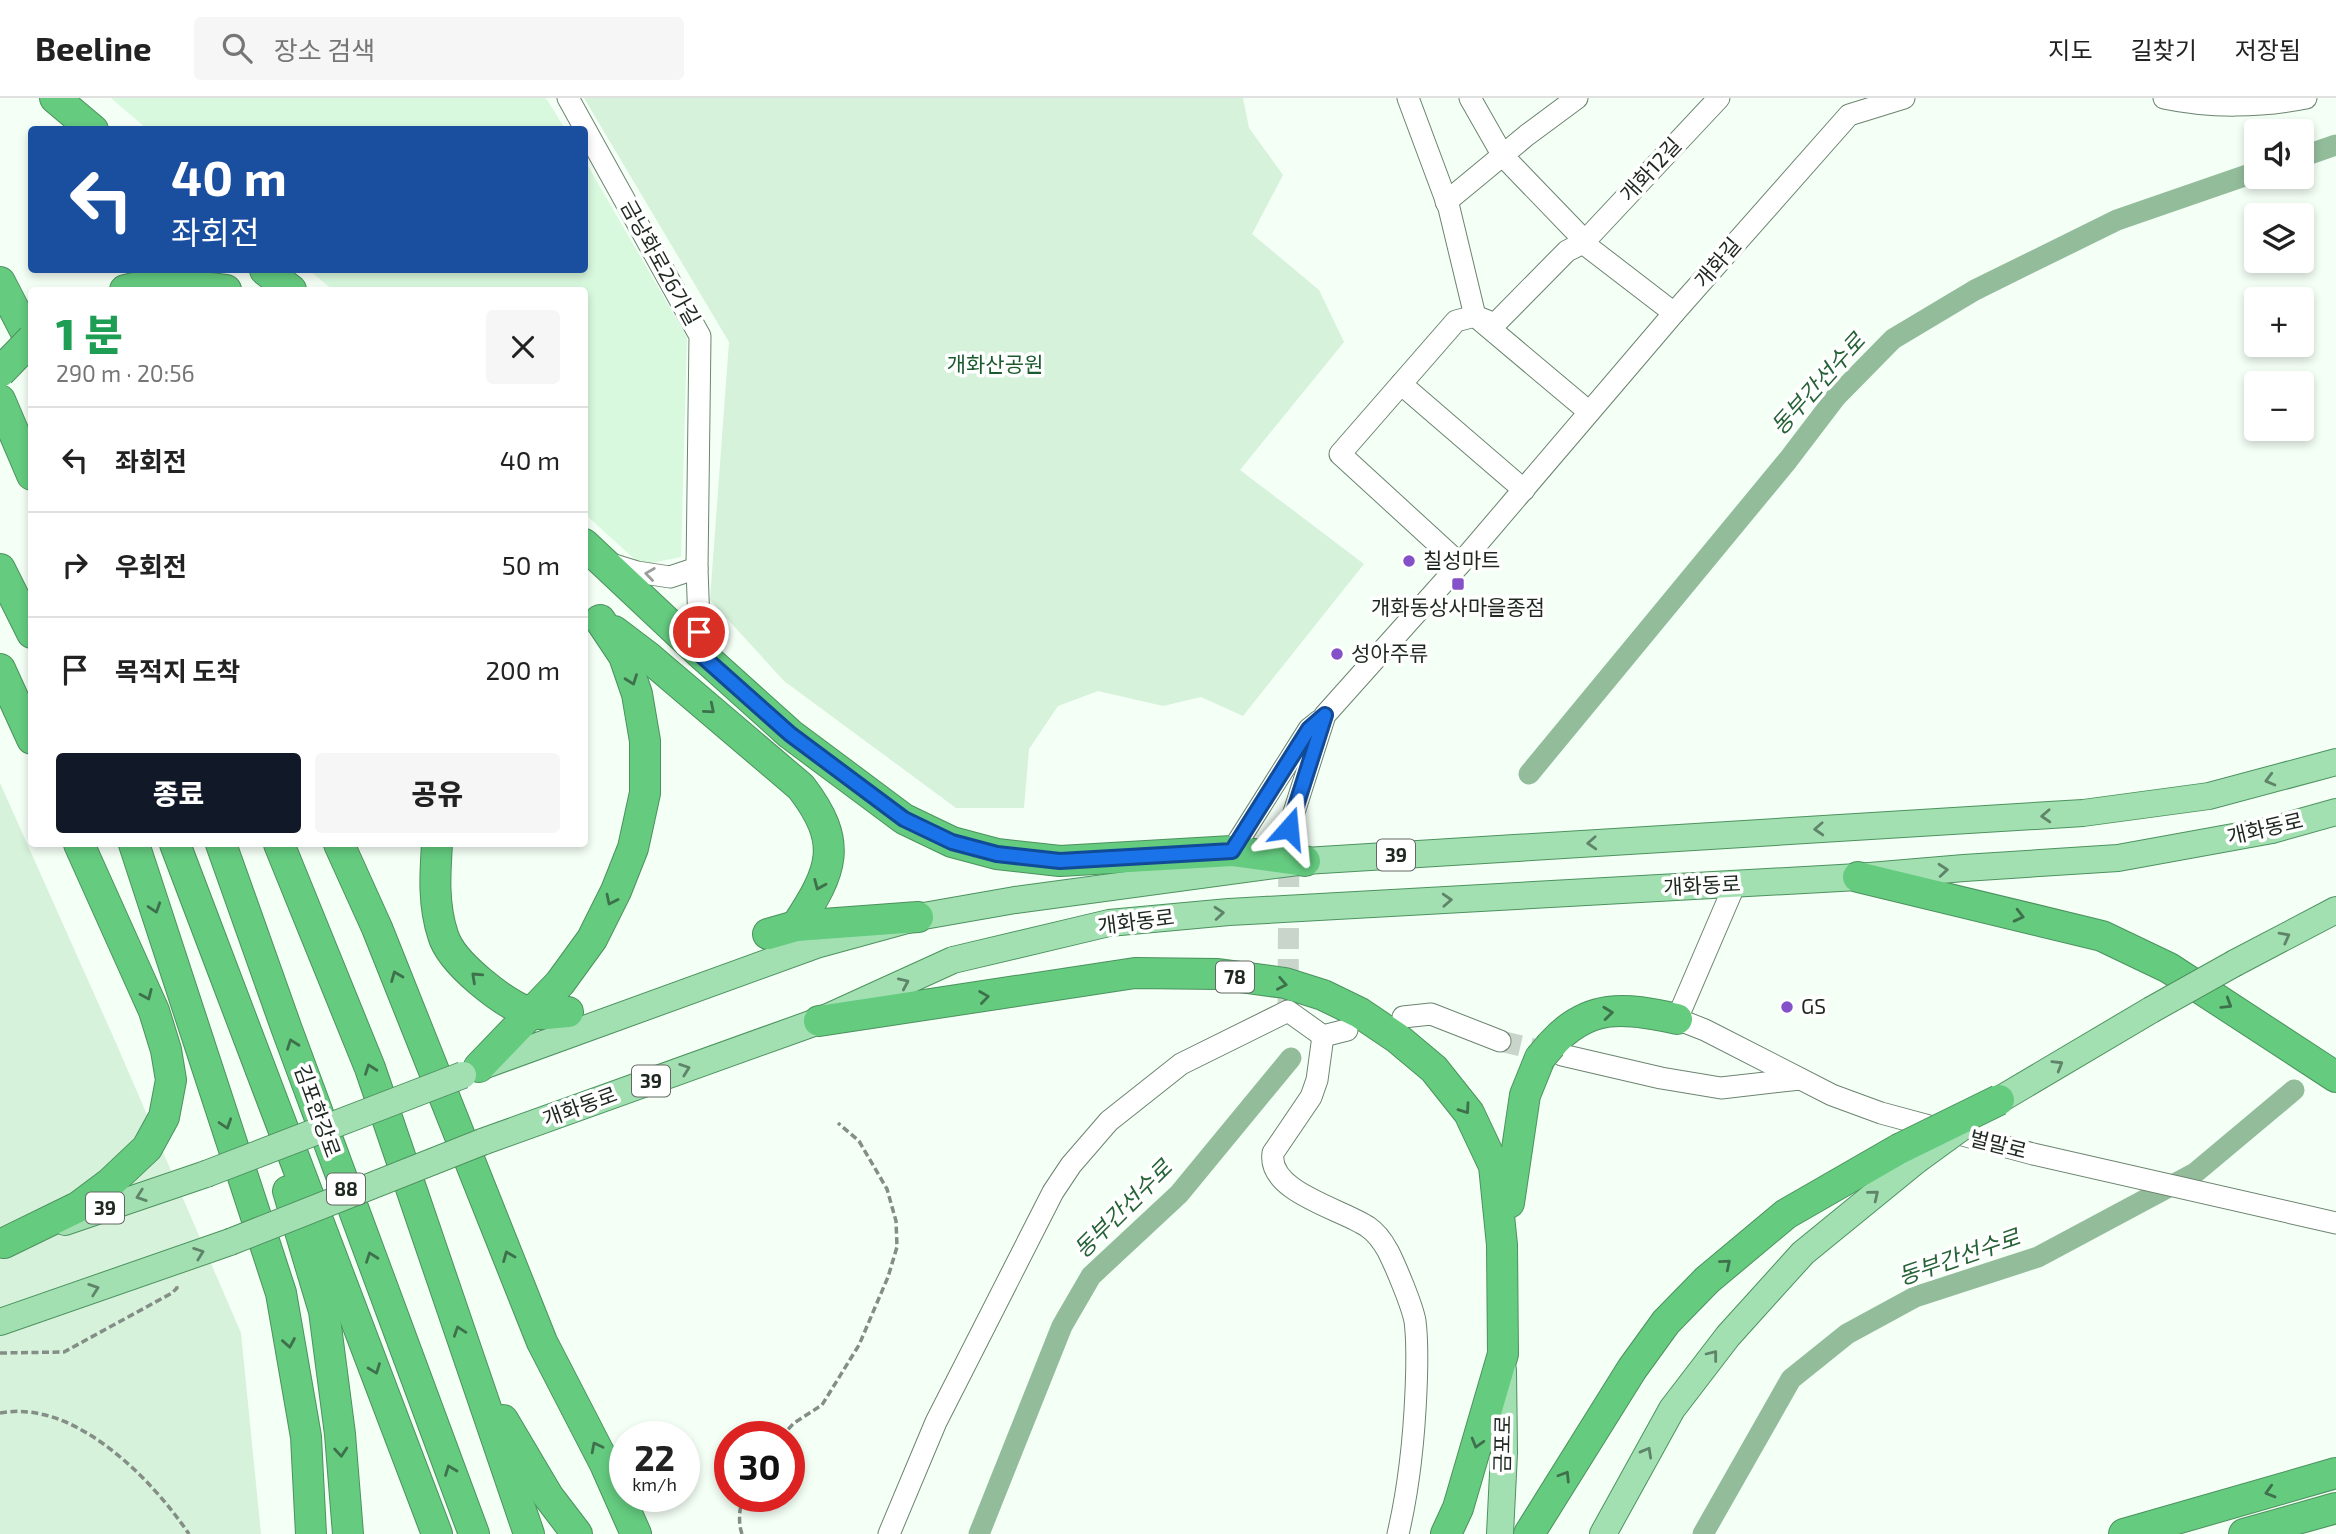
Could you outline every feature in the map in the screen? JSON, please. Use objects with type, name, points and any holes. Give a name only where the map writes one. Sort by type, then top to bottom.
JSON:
[{"type":"highway","points":[[55,98],[88,126]]},
{"type":"highway","points":[[269,273],[287,287]]},
{"type":"highway","points":[[138,287],[159,282],[201,287]]},
{"type":"highway","points":[[1,284],[28,315]]},
{"type":"highway","points":[[1,284],[28,334]]},
{"type":"highway","points":[[0,372],[28,345]]},
{"type":"highway","points":[[0,400],[28,466]]},
{"type":"highway","points":[[591,555],[642,598],[790,734],[904,819],[952,842],[997,854],[1060,861],[1232,851],[1305,861]]},
{"type":"highway","points":[[0,569],[28,625]]},
{"type":"highway","points":[[592,616],[647,656],[801,787],[817,808],[828,834],[828,861],[813,901],[782,930],[918,917]]},
{"type":"highway","points":[[471,1071],[533,1014],[584,950],[604,915],[633,848],[645,793],[645,741],[637,694],[624,656],[592,616]]},
{"type":"highway","points":[[0,668],[28,730]]},
{"type":"highway","points":[[2,1243],[78,1207],[110,1183],[148,1148],[164,1117],[171,1080],[166,1050],[153,1011],[80,847]]},
{"type":"highway","points":[[135,847],[281,1293],[306,1437],[312,1534]]},
{"type":"highway","name":"88","points":[[176,847],[220,962],[324,1311],[340,1434],[348,1534]]},
{"type":"highway","name":"김포한강로","points":[[222,847],[295,1053],[474,1534]]},
{"type":"highway","points":[[280,847],[370,1068],[529,1534]]},
{"type":"highway","points":[[340,847],[377,928],[542,1342],[605,1464],[635,1533]]},
{"type":"highway","points":[[437,847],[436,908],[443,939],[461,963],[505,1000],[533,1014],[568,1012]]},
{"type":"highway","points":[[1857,877],[2102,936],[2169,968],[2332,1074]]},
{"type":"highway","name":"김포한강로","points":[[220,962],[437,1534]]},
{"type":"highway","name":"78","points":[[819,1021],[1135,973],[1218,974],[1285,983],[1323,995],[1360,1013],[1434,1069],[1469,1113],[1494,1166],[1502,1245],[1503,1354]]},
{"type":"highway","points":[[1502,1245],[1525,1095],[1564,1030],[1590,1015],[1612,1011],[1646,1012],[1677,1019]]},
{"type":"highway","points":[[1529,1534],[1632,1369],[1666,1322],[1707,1280],[1786,1214],[1908,1155],[1999,1100]]},
{"type":"highway","points":[[1446,1534],[1458,1508],[1503,1354]]},
{"type":"highway","points":[[469,1362],[548,1496],[577,1534]]},
{"type":"highway","points":[[2124,1534],[2336,1473]]},
{"type":"highway","points":[[2244,1534],[2336,1508]]},
{"type":"highway","points":[[2288,1521],[2336,1514]]},
{"type":"main road","name":"개화동로","points":[[2,1243],[206,1174],[471,1071],[816,945],[918,917],[1028,898],[1305,861],[2083,813],[2209,796],[2336,762]]},
{"type":"main road","name":"개화동로","points":[[0,1322],[230,1242],[482,1142],[819,1021],[953,960],[1109,923],[1229,912],[1857,877],[1964,867],[2118,858],[2273,830],[2336,811]]},
{"type":"main road","points":[[1999,1100],[2151,1010],[2336,910]]},
{"type":"main road","points":[[1603,1534],[1672,1409],[1728,1336],[1804,1253],[1908,1155]]},
{"type":"main road","name":"금포로","points":[[1500,1534],[1504,1453],[1503,1354]]},
{"type":"street","name":"금낭화로26가길","points":[[568,98],[584,126]]},
{"type":"street","points":[[1408,98],[1446,202],[1475,316],[1588,411]]},
{"type":"street","points":[[1470,98],[1503,156],[1583,239],[1583,243],[1674,313]]},
{"type":"street","points":[[1446,202],[1527,135],[1577,98]]},
{"type":"street","name":"개화12길","points":[[1460,564],[1340,454],[1456,321],[1475,316],[1496,324],[1567,251],[1583,243],[1719,98]]},
{"type":"street","name":"개화길","points":[[1289,828],[1325,715],[1524,490],[1844,107],[1904,98]]},
{"type":"street","points":[[2164,98],[2181,102],[2270,105],[2306,98]]},
{"type":"street","name":"금낭화로26가길","points":[[588,134],[700,336],[699,653]]},
{"type":"street","points":[[1401,384],[1524,490]]},
{"type":"street","points":[[591,555],[637,572],[670,577],[698,568]]},
{"type":"street","points":[[1232,851],[1309,729],[1325,715]]},
{"type":"street","points":[[1677,1019],[1735,884]]},
{"type":"street","points":[[889,1534],[936,1422],[1053,1192],[1071,1165],[1109,1121],[1181,1064],[1288,1011],[1323,1036],[1347,1030]]},
{"type":"street","points":[[1403,1017],[1431,1014],[1500,1041]]},
{"type":"street","name":"벌말로","points":[[1677,1019],[1705,1030],[1832,1095],[1881,1113],[2033,1154],[2336,1223]]},
{"type":"street","points":[[1323,1036],[1317,1080],[1311,1097],[1273,1153],[1272,1162],[1275,1171],[1295,1190],[1367,1226],[1379,1236],[1389,1252],[1415,1319],[1417,1358],[1414,1433],[1398,1534]]},
{"type":"street","points":[[1551,1053],[1661,1078],[1721,1088],[1800,1079]]},
{"type":"path","points":[[796,1421],[822,1405],[859,1345],[888,1278],[897,1247],[896,1221],[887,1189],[859,1141],[838,1123]]},
{"type":"path","points":[[0,1353],[65,1352],[172,1293],[177,1288],[174,1279]]},
{"type":"path","points":[[0,1413],[24,1410],[43,1413],[80,1430],[137,1472],[189,1534]]},
{"type":"path","points":[[741,1512],[742,1534]]},
{"type":"shaded area","points":[[111,98],[546,98],[563,126],[144,126]]},
{"type":"shaded area","points":[[588,166],[687,337],[681,557],[641,565],[588,517],[588,287],[329,287],[313,273],[588,273]]},
{"type":"green space","name":"개화산공원","points":[[584,98],[1243,98],[1249,128],[1283,175],[1252,234],[1319,290],[1344,342],[1240,470],[1364,564],[1243,716],[1201,697],[1163,706],[1098,691],[1058,706],[1029,749],[1024,808],[956,808],[784,681],[710,600],[729,342]]},
{"type":"green space","points":[[0,783],[241,1333],[261,1534],[0,1534]]},
{"type":"waterway","name":"동부간선수로","points":[[2314,153],[2336,145]]},
{"type":"waterway","name":"동부간선수로","points":[[1529,774],[1788,460],[1836,397],[1893,339],[1975,290],[2117,220],[2244,176]]},
{"type":"waterway","name":"동부간선수로","points":[[979,1534],[1062,1326],[1091,1276],[1179,1194],[1291,1058]]},
{"type":"waterway","name":"동부간선수로","points":[[1703,1534],[1791,1379],[1847,1334],[1915,1297],[2038,1257],[2195,1173],[2294,1090]]},
{"type":"tunnel","points":[[1288,1011],[1289,828]]},
{"type":"tunnel","points":[[1500,1041],[1557,1054]]},
{"type":"place","name":"칠성마트","points":[[1409,561]]},
{"type":"place","name":"개화동상사마을종점","points":[[1458,584]]},
{"type":"place","name":"성아주류","points":[[1337,654]]},
{"type":"place","name":"GS","points":[[1787,1007]]},
{"type":"route","points":[[699,632],[699,653],[790,734],[904,819],[952,842],[997,854],[1060,861],[1232,851],[1309,729],[1325,715],[1289,828]]}]
